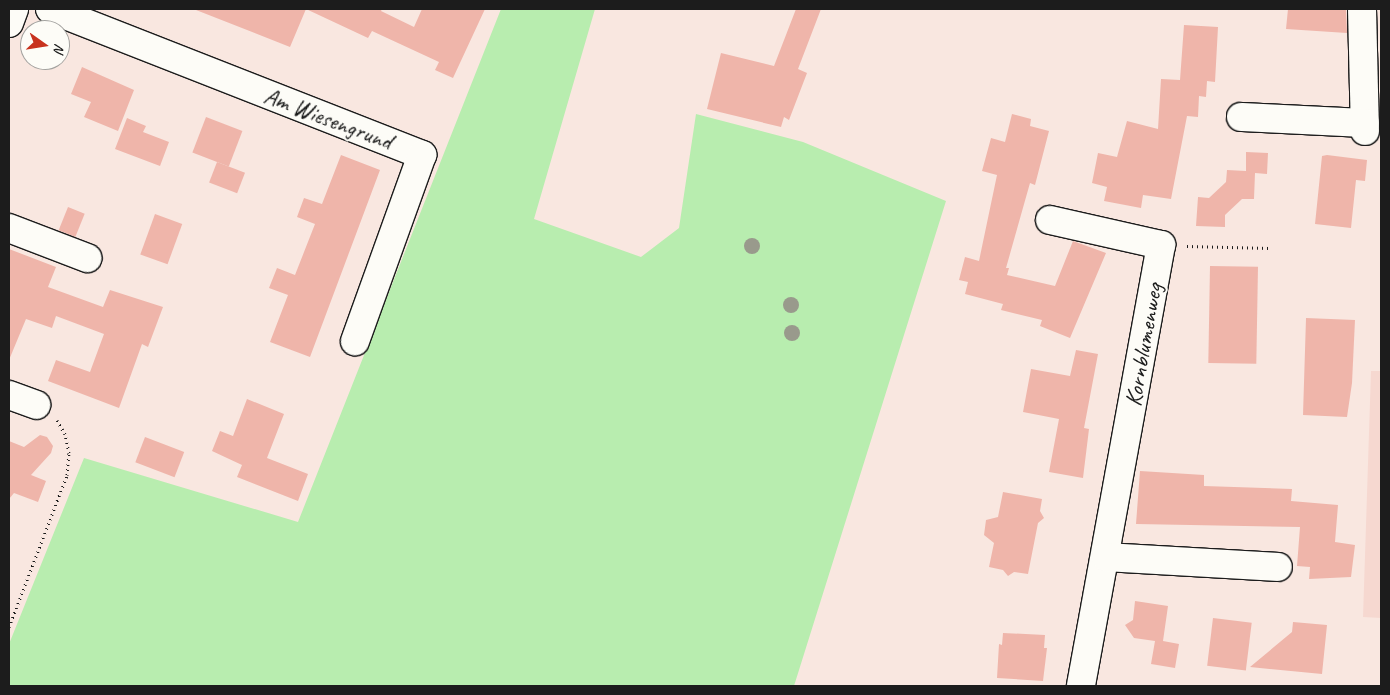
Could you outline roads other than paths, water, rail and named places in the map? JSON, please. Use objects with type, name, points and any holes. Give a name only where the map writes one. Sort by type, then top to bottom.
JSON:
[{"type":"street","points":[[9,23],[14,9]]},
{"type":"street","name":"Am Wiesengrund","points":[[50,9],[422,154],[355,342]]},
{"type":"street","points":[[1241,117],[1365,127],[1362,9]]},
{"type":"street","name":"Kornblumenweg","points":[[1050,220],[1161,245],[1106,557],[1081,686]]},
{"type":"street","points":[[9,228],[87,258]]},
{"type":"street","points":[[9,395],[36,405]]},
{"type":"street","points":[[1106,557],[1278,567]]}]
